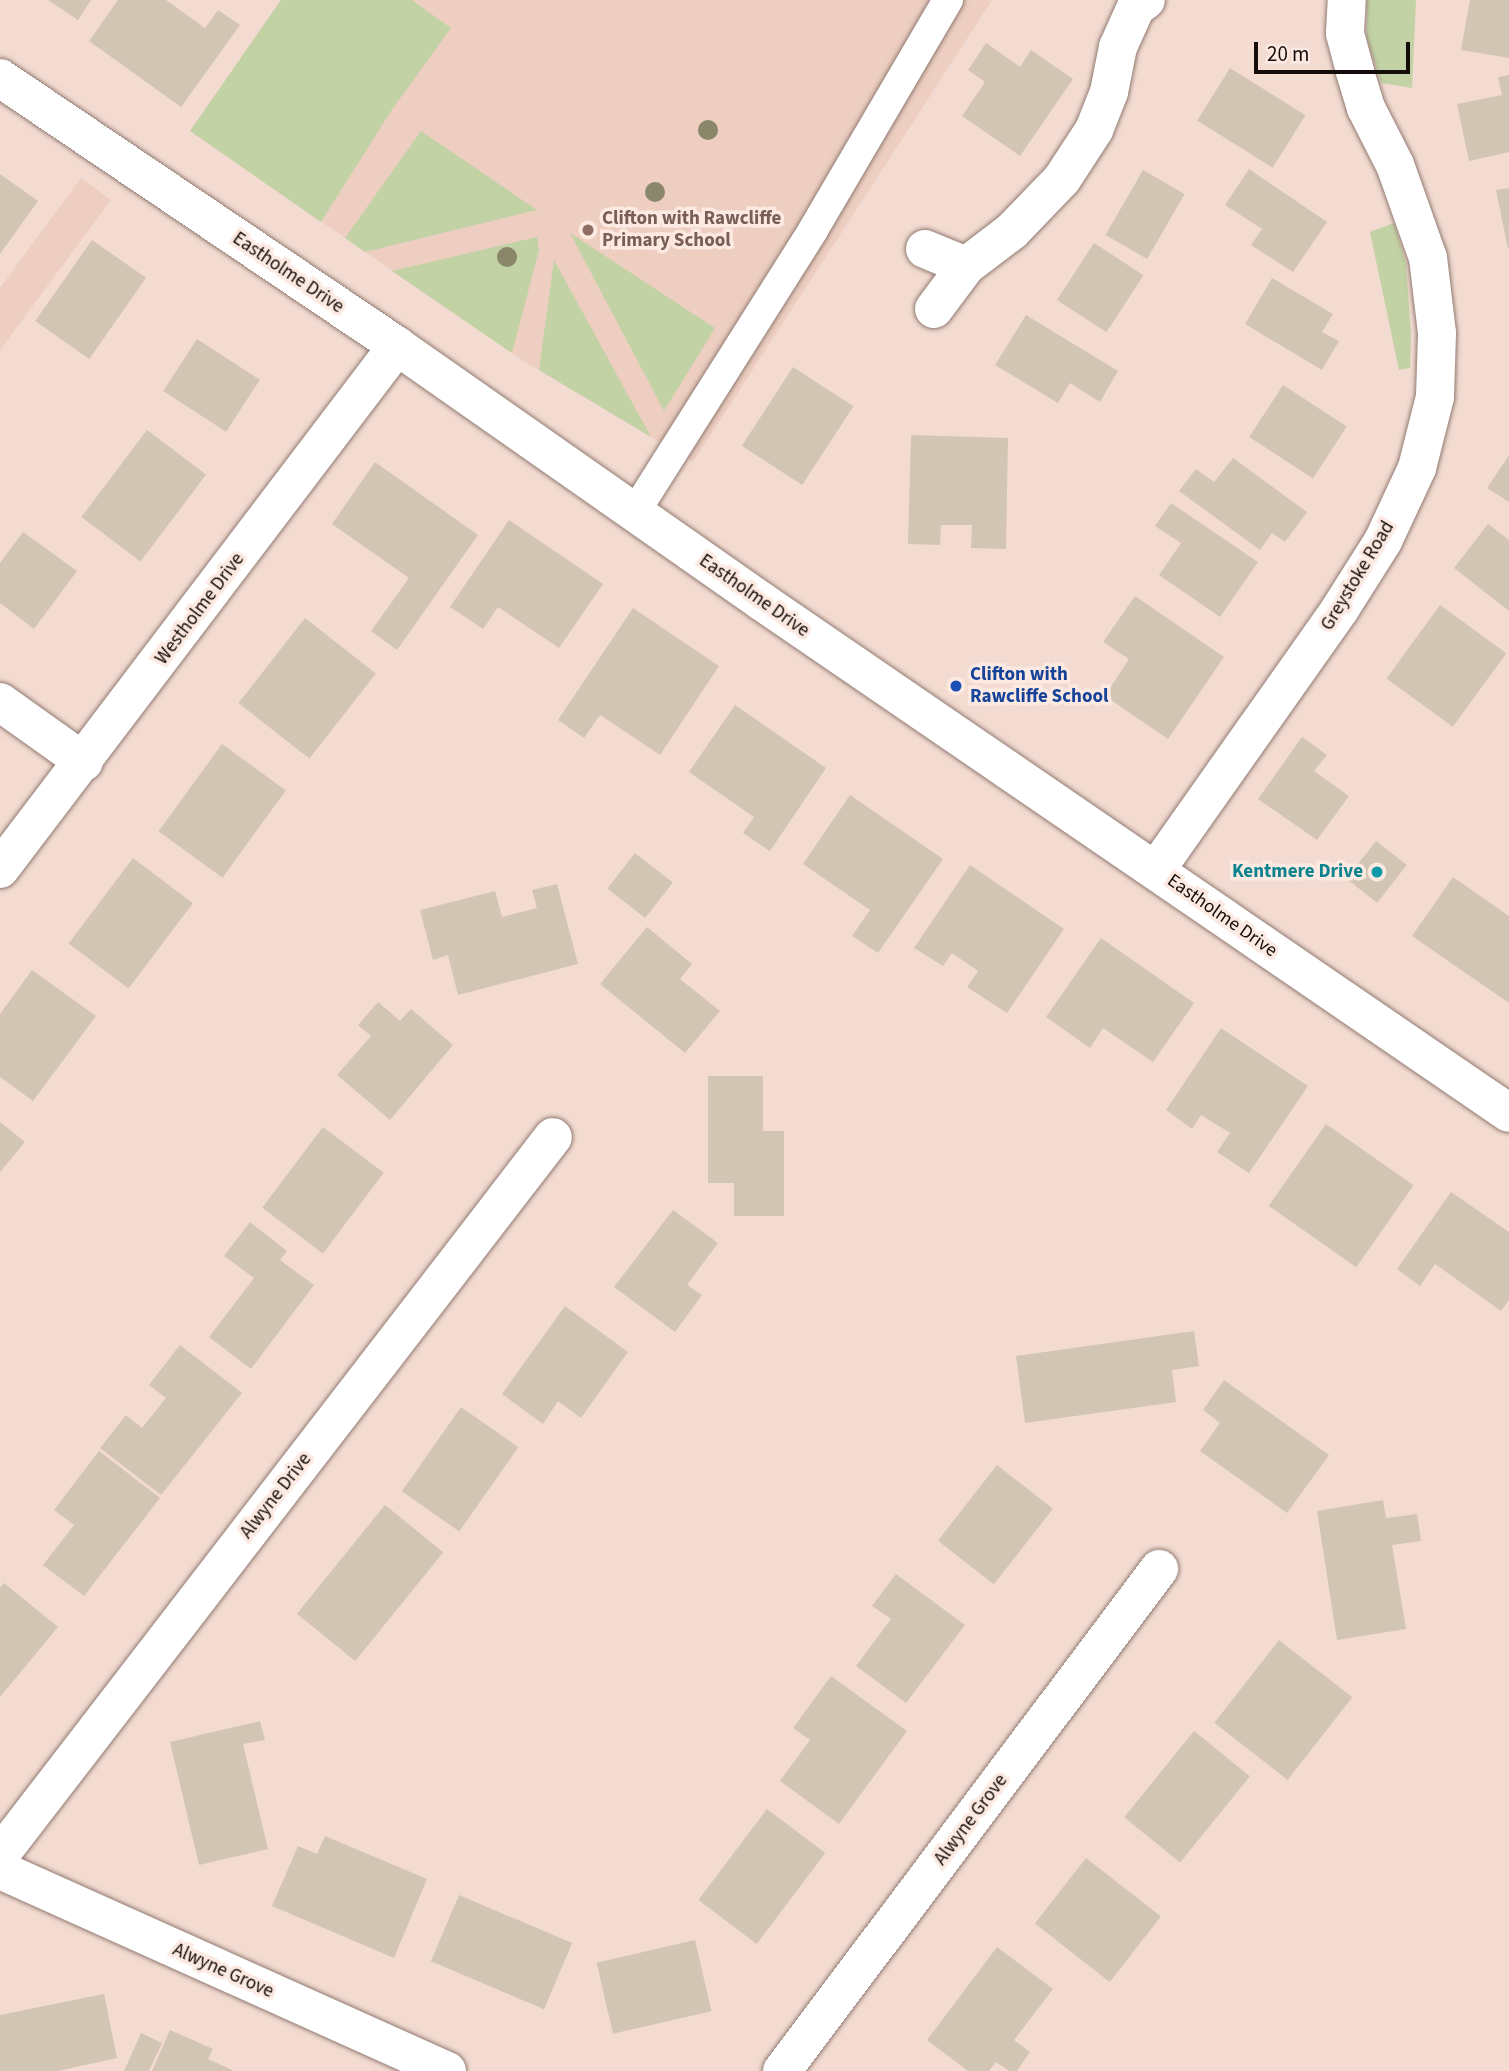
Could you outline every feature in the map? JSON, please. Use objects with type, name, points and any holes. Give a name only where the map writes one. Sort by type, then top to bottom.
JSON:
[{"type":"street","points":[[934,309],[966,266],[1012,231],[1062,179],[1094,130],[1109,92],[1118,47],[1136,7],[1146,0]]},
{"type":"street","name":"Greystoke Road","points":[[1156,870],[1340,609],[1383,541],[1417,468],[1435,397],[1437,334],[1428,258],[1395,165],[1362,96],[1345,33],[1347,0]]},
{"type":"street","name":"Eastholme Drive","points":[[0,78],[397,346],[1509,1113]]},
{"type":"street","points":[[925,249],[966,266]]},
{"type":"street","name":"Westholme Drive","points":[[0,869],[84,762],[397,346]]},
{"type":"street","points":[[0,702],[84,762]]},
{"type":"street","name":"Alwyne Drive","points":[[0,1855],[552,1137]]},
{"type":"street","name":"Alwyne Grove","points":[[782,2071],[1159,1569]]},
{"type":"street","name":"Alwyne Grove","points":[[0,1870],[447,2071]]},
{"type":"lane","points":[[635,512],[813,230],[948,0]]},
{"type":"shaded area","name":"Clifton with Rawcliffe Primary School","points":[[281,0],[992,0],[693,462],[525,362],[190,131]]},
{"type":"shaded area","points":[[81,178],[111,200],[0,350],[0,288]]},
{"type":"green space","points":[[281,0],[412,0],[451,28],[391,111],[321,222],[190,131]]},
{"type":"green space","points":[[1367,0],[1416,0],[1412,88],[1381,83],[1367,38]]},
{"type":"green space","points":[[421,131],[537,210],[365,252],[345,238]]},
{"type":"green space","points":[[1394,223],[1406,263],[1411,336],[1410,368],[1399,370],[1370,232]]},
{"type":"green space","points":[[570,233],[715,328],[664,411]]},
{"type":"green space","points":[[537,237],[539,250],[512,353],[392,271]]},
{"type":"green space","points":[[554,260],[651,437],[539,370]]},
{"type":"building","points":[[48,0],[91,0],[78,20]]},
{"type":"building","points":[[118,0],[166,0],[205,28],[218,10],[240,25],[181,107],[89,41]]},
{"type":"building","points":[[1470,0],[1509,0],[1509,58],[1461,50]]},
{"type":"building","points":[[986,43],[1020,67],[1031,50],[1073,79],[1020,156],[962,116],[985,82],[968,70]]},
{"type":"building","points":[[1230,68],[1305,115],[1273,168],[1197,121]]},
{"type":"building","points":[[1509,75],[1509,152],[1469,161],[1457,104],[1502,95],[1498,77]]},
{"type":"building","points":[[1249,169],[1327,222],[1293,272],[1251,245],[1262,229],[1225,205]]},
{"type":"building","points":[[1143,170],[1185,194],[1147,259],[1106,235]]},
{"type":"building","points":[[0,174],[38,201],[0,254]]},
{"type":"building","points":[[1509,188],[1509,248],[1508,249],[1496,190]]},
{"type":"building","points":[[92,240],[146,278],[89,359],[35,321]]},
{"type":"building","points":[[1094,243],[1143,275],[1106,332],[1057,300]]},
{"type":"building","points":[[1272,278],[1333,314],[1322,332],[1339,341],[1322,370],[1245,324]]},
{"type":"building","points":[[1026,315],[1118,371],[1100,402],[1070,383],[1058,403],[995,365]]},
{"type":"building","points":[[197,339],[260,380],[226,432],[163,391]]},
{"type":"building","points":[[793,367],[853,406],[802,485],[742,446]]},
{"type":"building","points":[[1283,385],[1347,426],[1313,478],[1249,437]]},
{"type":"building","points":[[147,430],[206,475],[141,562],[81,517]]},
{"type":"building","points":[[911,435],[1008,438],[1006,549],[971,548],[972,525],[941,525],[940,545],[908,544]]},
{"type":"building","points":[[1509,455],[1509,502],[1487,488]]},
{"type":"building","points":[[1233,458],[1307,512],[1285,542],[1272,533],[1260,550],[1179,491],[1196,469],[1214,482]]},
{"type":"building","points":[[375,462],[478,535],[397,650],[371,631],[409,578],[332,524]]},
{"type":"building","points":[[1171,503],[1258,562],[1220,617],[1159,575],[1181,543],[1155,526]]},
{"type":"building","points":[[509,520],[603,584],[559,648],[498,607],[483,629],[450,607]]},
{"type":"building","points":[[1488,524],[1509,540],[1509,611],[1454,568]]},
{"type":"building","points":[[23,532],[77,571],[34,629],[0,603],[0,563]]},
{"type":"building","points":[[1135,596],[1224,657],[1168,739],[1105,696],[1129,659],[1103,642]]},
{"type":"building","points":[[1440,605],[1506,653],[1453,727],[1387,679]]},
{"type":"building","points":[[633,608],[719,666],[660,755],[600,715],[584,738],[558,720]]},
{"type":"building","points":[[305,618],[376,673],[309,759],[239,703]]},
{"type":"building","points":[[735,705],[826,768],[770,851],[743,833],[754,817],[689,772]]},
{"type":"building","points":[[1302,737],[1327,755],[1314,771],[1349,796],[1317,840],[1258,799]]},
{"type":"building","points":[[222,744],[286,790],[222,878],[159,831]]},
{"type":"building","points":[[850,795],[943,859],[878,953],[852,936],[870,910],[803,864]]},
{"type":"building","name":"Kentmere Drive","points":[[1376,841],[1407,865],[1377,903],[1346,879]]},
{"type":"building","points":[[635,853],[673,883],[645,918],[607,888]]},
{"type":"building","points":[[133,858],[193,903],[129,989],[69,943]]},
{"type":"building","points":[[970,865],[1064,929],[1007,1013],[967,987],[978,971],[952,953],[943,966],[914,948]]},
{"type":"building","points":[[1453,877],[1509,916],[1509,1003],[1412,936]]},
{"type":"building","points":[[557,884],[578,964],[458,995],[448,955],[433,960],[420,910],[495,891],[502,917],[537,908],[532,890]]},
{"type":"building","points":[[647,927],[692,964],[680,979],[720,1011],[685,1053],[600,984]]},
{"type":"building","points":[[1101,938],[1194,1003],[1153,1062],[1103,1028],[1090,1048],[1046,1017]]},
{"type":"building","points":[[32,970],[96,1016],[33,1101],[0,1077],[0,1014]]},
{"type":"building","points":[[378,1002],[400,1021],[411,1009],[453,1045],[390,1120],[337,1075],[371,1036],[358,1025]]},
{"type":"building","points":[[1221,1028],[1308,1086],[1249,1173],[1217,1152],[1230,1133],[1201,1115],[1192,1129],[1166,1110]]},
{"type":"building","points":[[708,1076],[763,1076],[763,1131],[784,1131],[784,1216],[734,1216],[734,1183],[708,1183]]},
{"type":"building","points":[[0,1122],[25,1142],[0,1172]]},
{"type":"building","points":[[1326,1124],[1414,1185],[1356,1267],[1269,1206]]},
{"type":"building","points":[[323,1127],[384,1173],[323,1253],[262,1208]]},
{"type":"building","points":[[1451,1192],[1509,1232],[1509,1300],[1501,1311],[1435,1264],[1420,1286],[1397,1269]]},
{"type":"building","points":[[673,1210],[718,1243],[687,1285],[702,1295],[675,1332],[614,1287]]},
{"type":"building","points":[[250,1222],[287,1251],[280,1260],[314,1285],[251,1369],[209,1337],[254,1278],[224,1256]]},
{"type":"building","points":[[565,1306],[628,1352],[581,1418],[558,1401],[543,1424],[502,1394]]},
{"type":"building","points":[[1194,1331],[1199,1366],[1172,1370],[1176,1402],[1025,1423],[1016,1356]]},
{"type":"building","points":[[180,1345],[242,1393],[161,1495],[100,1448],[126,1415],[142,1428],[166,1398],[149,1385]]},
{"type":"building","points":[[1224,1380],[1329,1455],[1287,1513],[1200,1451],[1220,1423],[1203,1410]]},
{"type":"building","points":[[461,1407],[518,1447],[459,1532],[402,1491]]},
{"type":"building","points":[[99,1451],[160,1498],[84,1596],[43,1565],[74,1525],[54,1510]]},
{"type":"building","points":[[997,1465],[1053,1509],[994,1584],[938,1541]]},
{"type":"building","points":[[1383,1500],[1386,1518],[1417,1514],[1421,1541],[1392,1545],[1406,1629],[1337,1640],[1317,1511]]},
{"type":"building","points":[[385,1505],[443,1552],[355,1661],[297,1614]]},
{"type":"building","points":[[896,1574],[965,1625],[906,1703],[856,1666],[891,1619],[872,1606]]},
{"type":"building","points":[[4,1583],[58,1627],[0,1697],[0,1588]]},
{"type":"building","points":[[1279,1640],[1352,1697],[1288,1780],[1214,1723]]},
{"type":"building","points":[[831,1676],[907,1731],[839,1824],[780,1781],[810,1740],[793,1728]]},
{"type":"building","points":[[260,1721],[265,1740],[243,1744],[268,1849],[199,1865],[170,1742]]},
{"type":"building","points":[[1194,1731],[1250,1776],[1180,1863],[1124,1817]]},
{"type":"building","points":[[767,1809],[825,1853],[757,1944],[698,1900]]},
{"type":"building","points":[[325,1836],[427,1879],[394,1958],[272,1906],[298,1846],[317,1854]]},
{"type":"building","points":[[1086,1858],[1161,1916],[1110,1982],[1035,1923]]},
{"type":"building","points":[[459,1895],[572,1943],[544,2009],[431,1961]]},
{"type":"building","points":[[695,1940],[711,2011],[613,2034],[597,1963]]},
{"type":"building","points":[[997,1947],[1053,1989],[1014,2040],[1030,2052],[1017,2071],[1009,2071],[996,2062],[989,2071],[968,2071],[927,2040]]},
{"type":"building","points":[[104,1994],[117,2058],[58,2071],[0,2071],[0,2015]]},
{"type":"building","points":[[170,2030],[213,2049],[208,2059],[234,2071],[152,2071]]},
{"type":"building","points":[[141,2033],[162,2043],[149,2071],[124,2071]]},
{"type":"place","name":"Clifton with Rawcliffe Primary School","points":[[588,230]]},
{"type":"place","name":"Clifton with Rawcliffe School","points":[[956,686]]},
{"type":"place","name":"Kentmere Drive","points":[[1377,872]]}]
